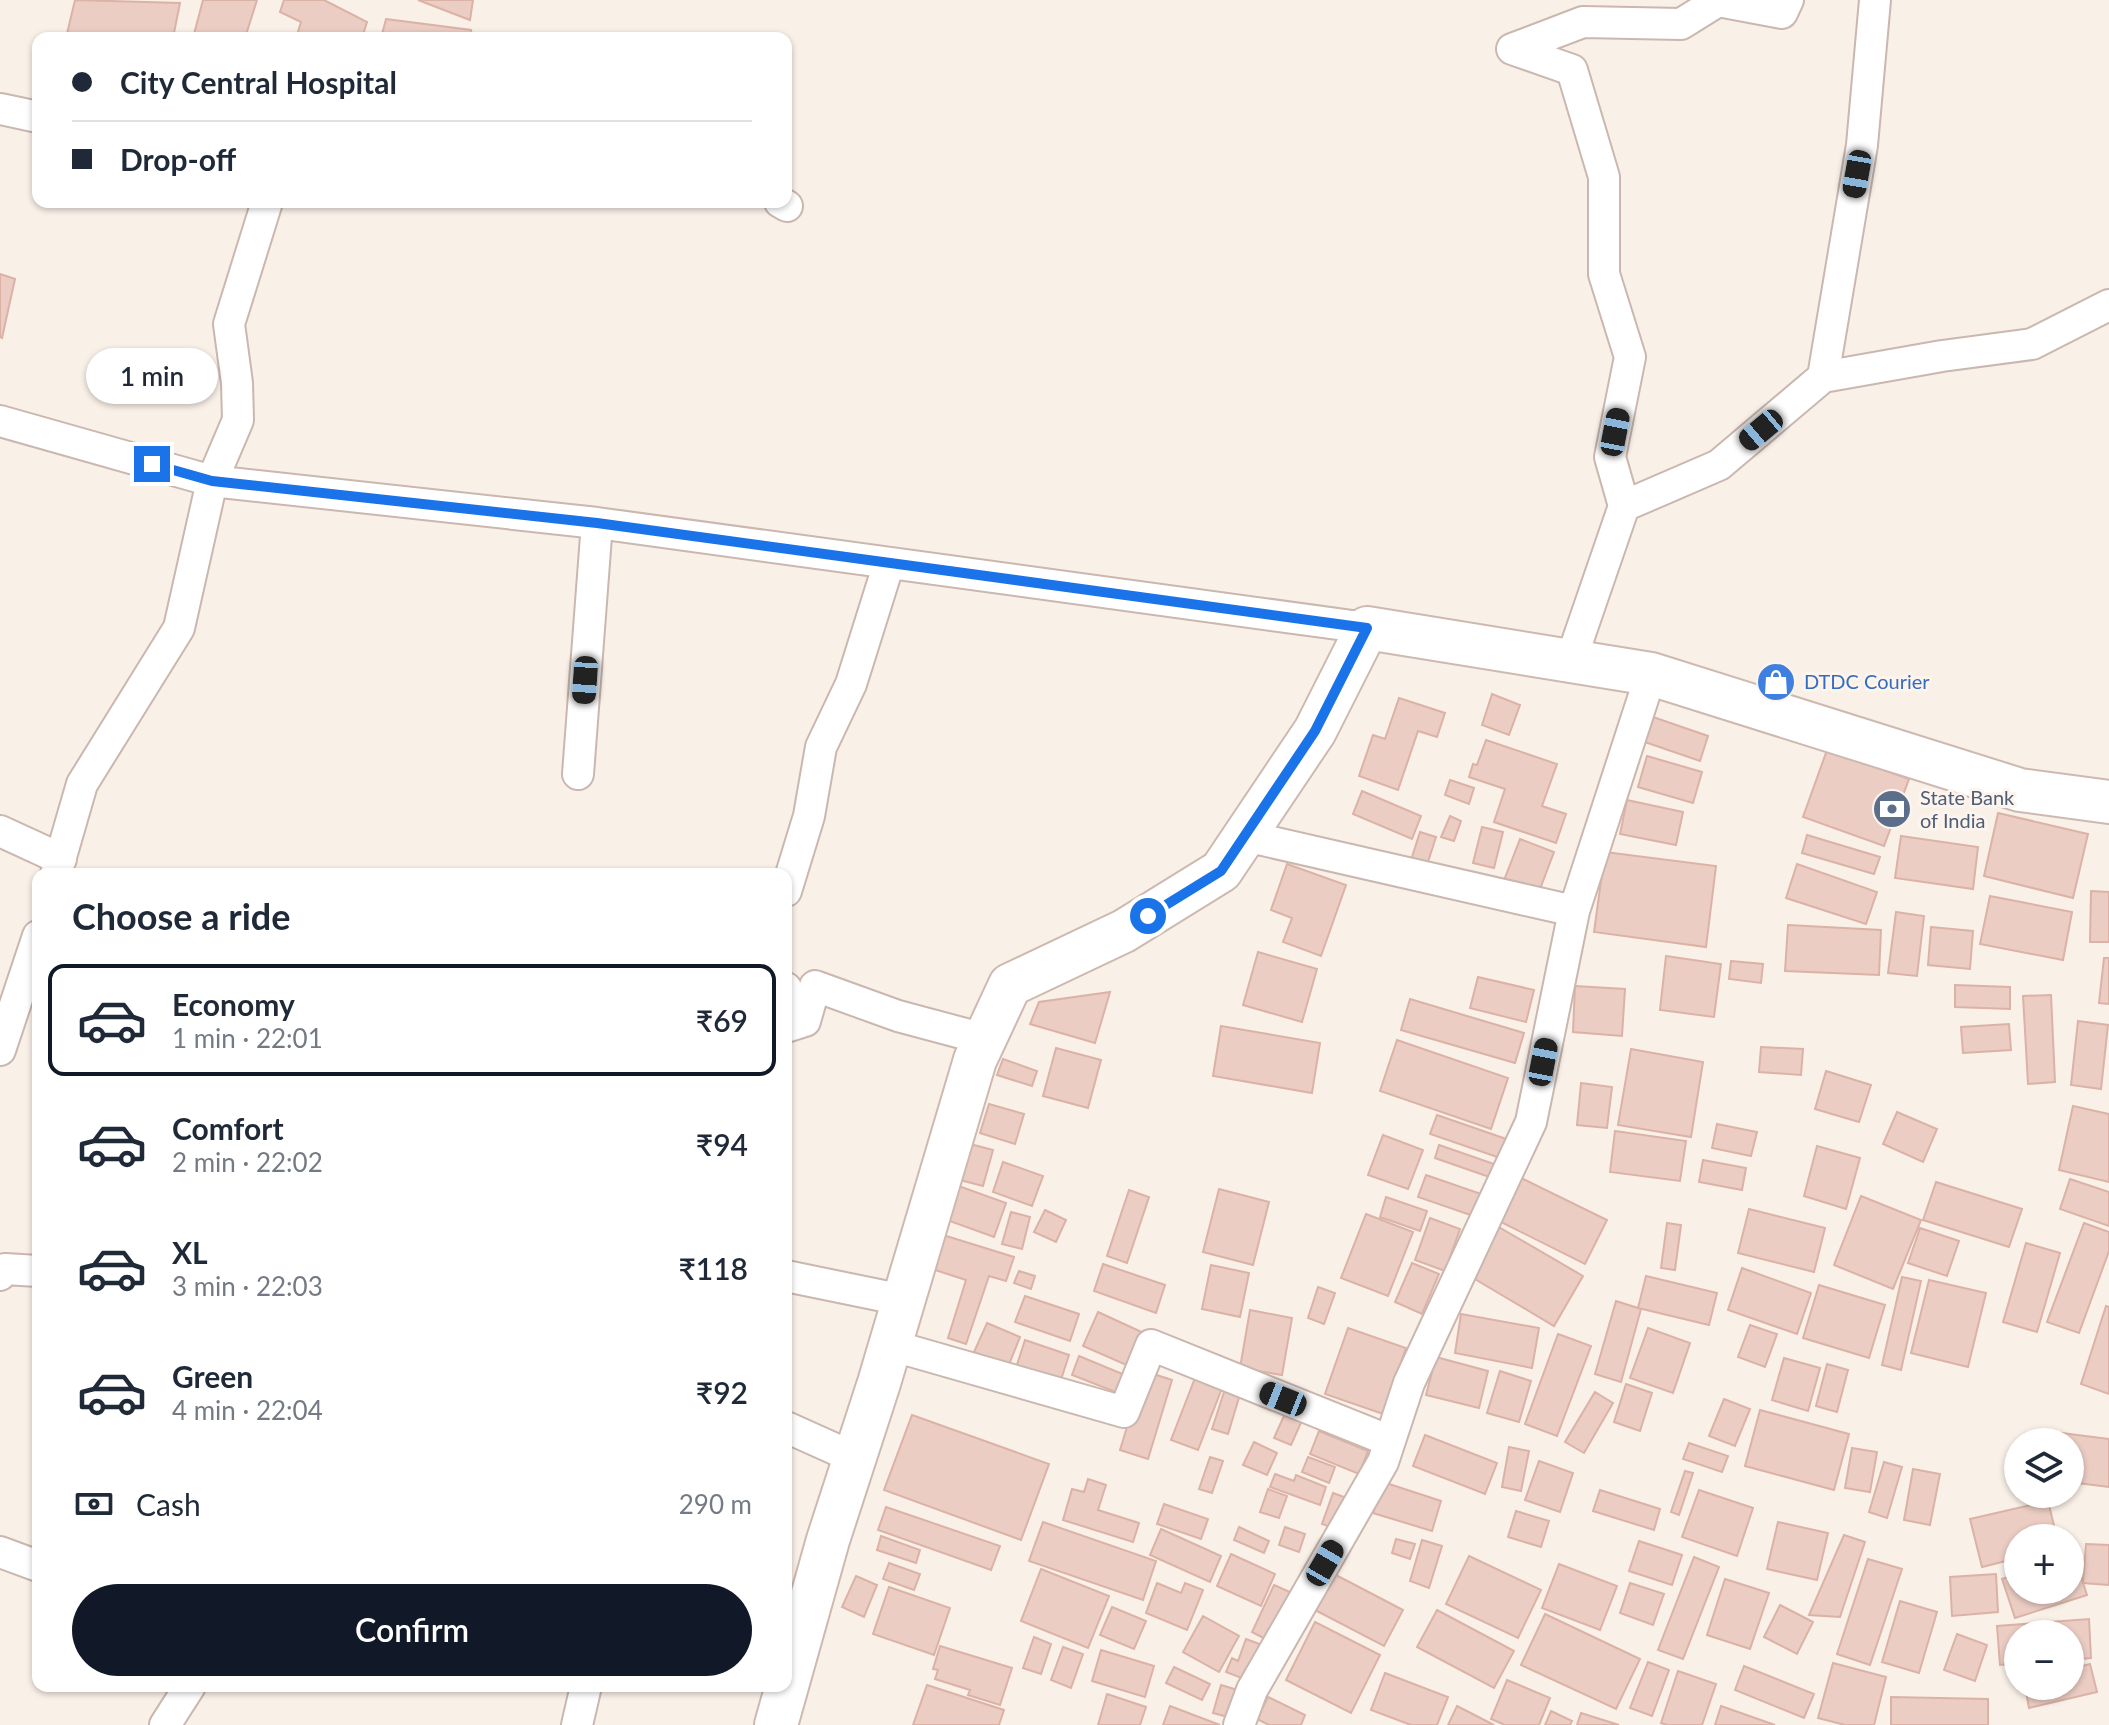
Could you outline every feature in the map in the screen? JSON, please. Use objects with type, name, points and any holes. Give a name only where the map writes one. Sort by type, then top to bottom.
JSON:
[{"type":"main road","points":[[792,1668],[828,1540],[975,1060],[1010,985],[1124,931],[1221,871],[1315,731],[1367,628],[1651,674],[2020,790],[2109,802]]},
{"type":"main road","points":[[776,1725],[785,1692]]},
{"type":"street","points":[[1571,660],[1624,506],[1610,457],[1630,357],[1604,274],[1604,177],[1572,70],[1512,49],[1583,22],[1681,24],[1718,1],[1782,13],[1788,0]]},
{"type":"street","points":[[1823,377],[1862,145],[1875,0]]},
{"type":"street","points":[[0,109],[32,116]]},
{"type":"street","points":[[0,831],[59,866],[82,784],[179,628],[212,481],[238,420],[237,383],[229,324],[265,208]]},
{"type":"street","points":[[1624,506],[1719,465],[1823,377],[2032,344],[2109,305]]},
{"type":"street","points":[[0,421],[212,481],[597,523],[1367,628]]},
{"type":"street","points":[[578,774],[597,523]]},
{"type":"street","points":[[792,871],[809,816],[821,747],[851,684],[889,563]]},
{"type":"street","points":[[1239,1725],[1252,1690],[1383,1462],[1409,1383],[1531,1122],[1574,911],[1651,674]]},
{"type":"street","points":[[1245,836],[1574,911]]},
{"type":"street","points":[[0,1050],[32,954]]},
{"type":"street","points":[[795,1024],[815,986],[898,1016],[984,1039]]},
{"type":"street","points":[[0,1275],[5,1269],[32,1271]]},
{"type":"street","points":[[792,1277],[903,1300]]},
{"type":"street","points":[[890,1345],[1124,1412],[1151,1345],[1390,1441]]},
{"type":"street","points":[[792,1430],[855,1458]]},
{"type":"street","points":[[0,1552],[32,1564]]},
{"type":"street","points":[[165,1725],[186,1692]]},
{"type":"street","points":[[577,1725],[585,1692]]},
{"type":"building","points":[[75,0],[180,3],[174,32],[67,32]]},
{"type":"building","points":[[203,0],[257,0],[247,32],[195,32]]},
{"type":"building","points":[[284,0],[324,0],[367,22],[364,32],[298,32],[301,22],[280,12]]},
{"type":"building","points":[[418,0],[473,0],[470,20]]},
{"type":"building","points":[[386,19],[471,32],[383,32]]},
{"type":"building","points":[[0,274],[15,279],[2,338],[0,337]]},
{"type":"building","points":[[1492,694],[1520,705],[1509,735],[1482,725]]},
{"type":"building","points":[[1399,698],[1445,713],[1437,737],[1418,731],[1398,790],[1359,776],[1373,735],[1385,739]]},
{"type":"building","points":[[1653,717],[1708,736],[1700,761],[1645,742]]},
{"type":"building","points":[[1486,740],[1557,764],[1542,806],[1566,814],[1556,843],[1494,822],[1505,789],[1469,777]]},
{"type":"building","points":[[1827,750],[1909,779],[1884,846],[1803,817]]},
{"type":"building","points":[[1647,756],[1702,772],[1693,803],[1638,787]]},
{"type":"building","points":[[1450,780],[1474,788],[1469,804],[1445,795]]},
{"type":"building","points":[[1362,791],[1421,816],[1412,839],[1353,814]]},
{"type":"building","points":[[1627,800],[1683,812],[1676,845],[1620,834]]},
{"type":"building","points":[[1998,813],[2088,834],[2073,898],[1984,876]]},
{"type":"building","points":[[1450,816],[1461,821],[1454,841],[1441,837]]},
{"type":"building","points":[[1482,827],[1503,832],[1494,868],[1473,863]]},
{"type":"building","points":[[1420,832],[1436,837],[1427,865],[1411,860]]},
{"type":"building","points":[[1807,835],[1880,857],[1874,874],[1802,853]]},
{"type":"building","points":[[1901,836],[1978,847],[1973,889],[1895,878]]},
{"type":"building","points":[[1520,839],[1554,852],[1537,897],[1503,883]]},
{"type":"building","points":[[1605,852],[1716,866],[1706,947],[1594,932]]},
{"type":"building","points":[[1287,864],[1346,885],[1321,956],[1283,942],[1292,918],[1271,910]]},
{"type":"building","points":[[1797,864],[1877,892],[1866,924],[1786,898]]},
{"type":"building","points":[[2091,891],[2109,892],[2109,942],[2090,942]]},
{"type":"building","points":[[1990,896],[2072,912],[2063,960],[1980,944]]},
{"type":"building","points":[[1896,912],[1924,916],[1917,976],[1888,973]]},
{"type":"building","points":[[1788,925],[1881,930],[1879,975],[1785,971]]},
{"type":"building","points":[[1931,927],[1973,931],[1970,969],[1928,965]]},
{"type":"building","points":[[1258,952],[1317,969],[1302,1022],[1243,1005]]},
{"type":"building","points":[[1666,956],[1721,964],[1714,1017],[1660,1010]]},
{"type":"building","points":[[2104,958],[2109,958],[2109,1004],[2099,1003]]},
{"type":"building","points":[[1731,961],[1763,964],[1761,983],[1729,979]]},
{"type":"building","points":[[1478,977],[1534,990],[1526,1022],[1470,1008]]},
{"type":"building","points":[[1955,985],[2010,987],[2010,1009],[1955,1007]]},
{"type":"building","points":[[1575,986],[1625,989],[1622,1036],[1573,1032]]},
{"type":"building","points":[[1110,992],[1095,1043],[1030,1024],[1039,1002]]},
{"type":"building","points":[[2051,995],[2055,1082],[2028,1084],[2023,996]]},
{"type":"building","points":[[1410,999],[1524,1033],[1515,1063],[1401,1030]]},
{"type":"building","points":[[2078,1021],[2108,1025],[2101,1089],[2071,1085]]},
{"type":"building","points":[[2009,1024],[2011,1050],[1963,1053],[1961,1027]]},
{"type":"building","points":[[1221,1026],[1320,1043],[1312,1093],[1213,1076]]},
{"type":"building","points":[[1397,1040],[1508,1078],[1491,1129],[1380,1091]]},
{"type":"building","points":[[1761,1047],[1803,1049],[1801,1075],[1759,1072]]},
{"type":"building","points":[[1056,1048],[1101,1060],[1088,1108],[1043,1096]]},
{"type":"building","points":[[1631,1049],[1703,1062],[1691,1137],[1618,1125]]},
{"type":"building","points":[[1003,1059],[1037,1071],[1032,1086],[997,1075]]},
{"type":"building","points":[[1826,1071],[1871,1085],[1859,1122],[1815,1109]]},
{"type":"building","points":[[1581,1083],[1612,1087],[1607,1128],[1577,1125]]},
{"type":"building","points":[[989,1104],[1024,1114],[1015,1144],[980,1133]]},
{"type":"building","points":[[2073,1106],[2109,1114],[2109,1182],[2059,1170]]},
{"type":"building","points":[[1897,1112],[1937,1129],[1923,1162],[1883,1144]]},
{"type":"building","points":[[1437,1115],[1509,1140],[1503,1159],[1430,1134]]},
{"type":"building","points":[[1717,1124],[1757,1132],[1751,1156],[1712,1148]]},
{"type":"building","points":[[1615,1131],[1686,1141],[1680,1181],[1610,1172]]},
{"type":"building","points":[[1383,1135],[1423,1150],[1408,1189],[1368,1175]]},
{"type":"building","points":[[970,1144],[993,1150],[983,1186],[960,1180]]},
{"type":"building","points":[[1439,1145],[1500,1166],[1495,1179],[1435,1158]]},
{"type":"building","points":[[1817,1146],[1860,1158],[1846,1209],[1804,1196]]},
{"type":"building","points":[[1703,1160],[1746,1168],[1742,1190],[1699,1182]]},
{"type":"building","points":[[1003,1162],[1043,1176],[1032,1206],[993,1192]]},
{"type":"building","points":[[1426,1175],[1490,1197],[1482,1219],[1418,1197]]},
{"type":"building","points":[[1521,1178],[1607,1220],[1585,1264],[1499,1221]]},
{"type":"building","points":[[2070,1179],[2109,1192],[2109,1226],[2060,1209]]},
{"type":"building","points":[[1936,1182],[2022,1209],[2009,1247],[1923,1220]]},
{"type":"building","points":[[956,1185],[1006,1203],[994,1237],[944,1219]]},
{"type":"building","points":[[1219,1189],[1269,1202],[1253,1265],[1203,1252]]},
{"type":"building","points":[[1129,1190],[1149,1197],[1127,1263],[1107,1256]]},
{"type":"building","points":[[1861,1196],[1921,1220],[1893,1289],[1834,1265]]},
{"type":"building","points":[[1386,1197],[1427,1211],[1420,1231],[1380,1217]]},
{"type":"building","points":[[1749,1209],[1825,1228],[1814,1272],[1738,1253]]},
{"type":"building","points":[[1045,1210],[1066,1220],[1056,1242],[1034,1232]]},
{"type":"building","points":[[1011,1212],[1030,1217],[1022,1249],[1002,1244]]},
{"type":"building","points":[[1366,1214],[1413,1232],[1388,1296],[1341,1278]]},
{"type":"building","points":[[1430,1218],[1460,1229],[1445,1271],[1415,1260]]},
{"type":"building","points":[[1667,1223],[1681,1225],[1675,1270],[1661,1268]]},
{"type":"building","points":[[2084,1223],[2109,1232],[2109,1251],[2079,1333],[2047,1322]]},
{"type":"building","points":[[1497,1226],[1583,1276],[1554,1326],[1468,1275]]},
{"type":"building","points":[[1920,1228],[1959,1241],[1947,1276],[1908,1263]]},
{"type":"building","points":[[943,1235],[1014,1257],[1006,1281],[989,1276],[966,1344],[948,1338],[966,1280],[932,1269]]},
{"type":"building","points":[[2026,1243],[2060,1253],[2037,1332],[2003,1322]]},
{"type":"building","points":[[1412,1263],[1439,1274],[1422,1314],[1395,1302]]},
{"type":"building","points":[[1103,1264],[1165,1285],[1156,1313],[1094,1291]]},
{"type":"building","points":[[1211,1265],[1249,1273],[1240,1317],[1202,1309]]},
{"type":"building","points":[[1742,1268],[1811,1293],[1797,1334],[1728,1310]]},
{"type":"building","points":[[1019,1271],[1035,1276],[1031,1289],[1014,1283]]},
{"type":"building","points":[[1646,1276],[1717,1293],[1709,1325],[1638,1308]]},
{"type":"building","points":[[1902,1277],[1921,1281],[1901,1370],[1882,1365]]},
{"type":"building","points":[[1929,1280],[1986,1293],[1968,1367],[1911,1353]]},
{"type":"building","points":[[1819,1285],[1885,1305],[1869,1358],[1803,1338]]},
{"type":"building","points":[[1318,1287],[1335,1293],[1324,1324],[1308,1318]]},
{"type":"building","points":[[1025,1296],[1079,1314],[1070,1341],[1015,1322]]},
{"type":"building","points":[[1616,1301],[1641,1309],[1621,1382],[1595,1374]]},
{"type":"building","points":[[2106,1306],[2109,1307],[2109,1394],[2081,1384]]},
{"type":"building","points":[[1250,1310],[1292,1318],[1282,1375],[1240,1368]]},
{"type":"building","points":[[1098,1312],[1146,1334],[1131,1367],[1083,1346]]},
{"type":"building","points":[[1461,1314],[1539,1328],[1532,1368],[1455,1353]]},
{"type":"building","points":[[987,1323],[1020,1337],[1008,1367],[974,1352]]},
{"type":"building","points":[[1750,1325],[1777,1334],[1765,1367],[1738,1357]]},
{"type":"building","points":[[1348,1328],[1406,1348],[1383,1414],[1325,1394]]},
{"type":"building","points":[[1648,1328],[1690,1343],[1673,1393],[1630,1378]]},
{"type":"building","points":[[1558,1334],[1591,1346],[1557,1436],[1525,1424]]},
{"type":"building","points":[[1025,1340],[1069,1355],[1058,1389],[1014,1374]]},
{"type":"building","points":[[1079,1356],[1125,1375],[1118,1393],[1072,1375]]},
{"type":"building","points":[[1436,1357],[1488,1371],[1479,1408],[1426,1395]]},
{"type":"building","points":[[1784,1358],[1820,1368],[1808,1411],[1772,1400]]},
{"type":"building","points":[[1827,1364],[1848,1370],[1837,1412],[1816,1406]]},
{"type":"building","points":[[1144,1371],[1172,1380],[1148,1459],[1120,1450]]},
{"type":"building","points":[[1500,1371],[1531,1381],[1519,1422],[1487,1413]]},
{"type":"building","points":[[1195,1378],[1222,1388],[1198,1450],[1171,1440]]},
{"type":"building","points":[[1626,1384],[1652,1393],[1640,1431],[1614,1422]]},
{"type":"building","points":[[1226,1386],[1241,1391],[1228,1434],[1212,1429]]},
{"type":"building","points":[[1595,1392],[1613,1403],[1584,1453],[1565,1442]]},
{"type":"building","points":[[1724,1399],[1750,1409],[1735,1446],[1709,1436]]},
{"type":"building","points":[[1287,1409],[1304,1416],[1291,1445],[1274,1438]]},
{"type":"building","points":[[1760,1410],[1849,1434],[1834,1490],[1745,1466]]},
{"type":"building","points":[[912,1415],[1049,1464],[1021,1540],[884,1490]]},
{"type":"building","points":[[1319,1431],[1368,1451],[1359,1474],[1310,1454]]},
{"type":"building","points":[[1425,1435],[1497,1463],[1485,1494],[1413,1466]]},
{"type":"building","points":[[2084,1436],[2109,1439],[2109,1487],[2084,1484]]},
{"type":"building","points":[[1254,1442],[1277,1453],[1267,1475],[1243,1465]]},
{"type":"building","points":[[1689,1443],[1728,1456],[1722,1472],[1683,1459]]},
{"type":"building","points":[[1509,1447],[1529,1451],[1521,1491],[1502,1487]]},
{"type":"building","points":[[1852,1448],[1877,1452],[1870,1492],[1845,1488]]},
{"type":"building","points":[[1210,1457],[1223,1461],[1212,1493],[1199,1489]]},
{"type":"building","points":[[1308,1457],[1335,1467],[1329,1483],[1302,1472]]},
{"type":"building","points":[[1539,1461],[1573,1473],[1560,1512],[1525,1500]]},
{"type":"building","points":[[1884,1462],[1902,1467],[1887,1518],[1869,1512]]},
{"type":"building","points":[[1913,1469],[1940,1474],[1930,1525],[1904,1520]]},
{"type":"building","points":[[1685,1471],[1693,1473],[1679,1515],[1671,1512]]},
{"type":"building","points":[[1275,1474],[1294,1481],[1296,1475],[1326,1487],[1320,1505],[1270,1487]]},
{"type":"building","points":[[1088,1479],[1106,1485],[1098,1510],[1139,1523],[1133,1542],[1063,1520],[1072,1489],[1084,1492]]},
{"type":"building","points":[[1383,1482],[1441,1501],[1432,1531],[1373,1513]]},
{"type":"building","points":[[1268,1489],[1287,1496],[1279,1518],[1260,1512]]},
{"type":"building","points":[[1600,1490],[1660,1509],[1654,1530],[1593,1511]]},
{"type":"building","points":[[1699,1490],[1753,1508],[1737,1556],[1682,1537]]},
{"type":"building","points":[[1333,1493],[1347,1498],[1336,1529],[1322,1524]]},
{"type":"building","points":[[1164,1504],[1208,1519],[1201,1539],[1157,1524]]},
{"type":"building","points":[[886,1507],[1000,1546],[991,1570],[878,1530]]},
{"type":"building","points":[[2018,1508],[2050,1508],[2054,1524],[2004,1524],[2004,1562],[1982,1567],[1970,1519]]},
{"type":"building","points":[[1516,1511],[1549,1521],[1541,1547],[1508,1537]]},
{"type":"building","points":[[1043,1522],[1156,1561],[1143,1600],[1029,1561]]},
{"type":"building","points":[[1778,1522],[1828,1533],[1817,1580],[1767,1569]]},
{"type":"building","points":[[1239,1527],[1269,1541],[1264,1553],[1234,1540]]},
{"type":"building","points":[[1285,1527],[1305,1534],[1299,1552],[1279,1545]]},
{"type":"building","points":[[1161,1529],[1221,1556],[1210,1582],[1150,1555]]},
{"type":"building","points":[[1844,1535],[1865,1542],[1840,1617],[1809,1615]]},
{"type":"building","points":[[881,1536],[920,1550],[916,1563],[877,1550]]},
{"type":"building","points":[[1396,1539],[1415,1544],[1410,1559],[1392,1553]]},
{"type":"building","points":[[1422,1540],[1442,1546],[1429,1588],[1410,1581]]},
{"type":"building","points":[[1639,1541],[1682,1555],[1672,1585],[1629,1571]]},
{"type":"building","points":[[2086,1544],[2109,1545],[2109,1585],[2084,1583]]},
{"type":"building","points":[[1231,1554],[1275,1574],[1261,1606],[1217,1586]]},
{"type":"building","points":[[1469,1556],[1541,1590],[1518,1638],[1446,1604]]},
{"type":"building","points":[[1694,1557],[1719,1567],[1683,1659],[1658,1650]]},
{"type":"building","points":[[1868,1559],[1902,1569],[1870,1665],[1837,1654]]},
{"type":"building","points":[[889,1563],[920,1574],[914,1590],[883,1579]]},
{"type":"building","points":[[1559,1564],[1617,1586],[1600,1630],[1542,1608]]},
{"type":"building","points":[[1041,1569],[1109,1596],[1088,1648],[1021,1621]]},
{"type":"building","points":[[1334,1574],[1403,1610],[1384,1646],[1315,1610]]},
{"type":"building","points":[[1996,1574],[1998,1612],[1952,1616],[1950,1577]]},
{"type":"building","points":[[856,1576],[877,1585],[864,1617],[842,1607]]},
{"type":"building","points":[[1725,1579],[1769,1593],[1750,1649],[1707,1635]]},
{"type":"building","points":[[1157,1583],[1181,1593],[1185,1583],[1203,1590],[1187,1630],[1146,1613]]},
{"type":"building","points":[[1630,1583],[1664,1594],[1653,1625],[1620,1613]]},
{"type":"building","points":[[1274,1585],[1292,1593],[1271,1642],[1252,1632]]},
{"type":"building","points":[[889,1587],[950,1608],[934,1655],[873,1634]]},
{"type":"building","points":[[1900,1601],[1937,1612],[1919,1673],[1882,1662]]},
{"type":"building","points":[[2010,1604],[2059,1604],[2015,1618]]},
{"type":"building","points":[[1780,1605],[1813,1622],[1797,1654],[1764,1637]]},
{"type":"building","points":[[1112,1607],[1146,1621],[1134,1649],[1100,1635]]},
{"type":"building","points":[[1437,1610],[1514,1651],[1494,1688],[1417,1647]]},
{"type":"building","points":[[1545,1614],[1640,1659],[1616,1709],[1521,1665]]},
{"type":"building","points":[[1203,1616],[1239,1636],[1219,1672],[1183,1652]]},
{"type":"building","points":[[2089,1619],[2091,1658],[2084,1659],[2084,1620],[2076,1620]]},
{"type":"building","points":[[1315,1622],[1380,1655],[1351,1713],[1286,1680]]},
{"type":"building","points":[[2004,1625],[2004,1665],[2000,1665],[1997,1626]]},
{"type":"building","points":[[1957,1634],[1987,1645],[1975,1681],[1944,1670]]},
{"type":"building","points":[[1034,1637],[1051,1644],[1041,1674],[1023,1668]]},
{"type":"building","points":[[1246,1639],[1265,1646],[1252,1682],[1226,1672],[1232,1658],[1238,1661]]},
{"type":"building","points":[[940,1646],[1012,1668],[1000,1705],[968,1695],[970,1690],[935,1679],[938,1670],[933,1669]]},
{"type":"building","points":[[1063,1647],[1083,1654],[1071,1688],[1051,1680]]},
{"type":"building","points":[[1101,1650],[1154,1666],[1145,1697],[1092,1681]]},
{"type":"building","points":[[1648,1662],[1669,1670],[1652,1716],[1630,1708]]},
{"type":"building","points":[[1833,1663],[1886,1677],[1874,1725],[1845,1725],[1818,1718]]},
{"type":"building","points":[[2090,1664],[2097,1692],[2084,1695],[2084,1666]]},
{"type":"building","points":[[1744,1666],[1814,1694],[1804,1718],[1735,1690]]},
{"type":"building","points":[[1174,1667],[1210,1684],[1202,1700],[1166,1683]]},
{"type":"building","points":[[1678,1671],[1716,1684],[1702,1725],[1661,1723]]},
{"type":"building","points":[[1385,1673],[1448,1697],[1437,1725],[1411,1725],[1371,1710]]},
{"type":"building","points":[[1507,1680],[1550,1698],[1539,1725],[1505,1725],[1491,1719]]},
{"type":"building","points":[[927,1685],[1004,1710],[999,1725],[913,1725]]},
{"type":"building","points":[[1221,1685],[1241,1691],[1232,1718],[1213,1713]]},
{"type":"building","points":[[1107,1694],[1146,1707],[1140,1725],[1098,1725]]},
{"type":"building","points":[[1268,1697],[1305,1715],[1301,1725],[1269,1725],[1257,1719]]},
{"type":"building","points":[[1891,1697],[1988,1699],[1988,1725],[1891,1725]]},
{"type":"building","points":[[2028,1700],[2063,1700],[2029,1708]]},
{"type":"building","points":[[1170,1706],[1220,1725],[1163,1725]]},
{"type":"building","points":[[1457,1706],[1494,1725],[1448,1725]]},
{"type":"building","points":[[1721,1706],[1775,1725],[1715,1725]]},
{"type":"building","points":[[1551,1711],[1572,1721],[1570,1725],[1545,1725]]},
{"type":"building","points":[[1581,1713],[1619,1725],[1577,1725]]},
{"type":"place","name":"DTDC Courier","points":[[1776,682]]},
{"type":"place","name":"State Bank of India","points":[[1892,809]]},
{"type":"route","points":[[152,464],[212,481],[597,523],[1367,628],[1315,731],[1221,871],[1148,916]]}]
